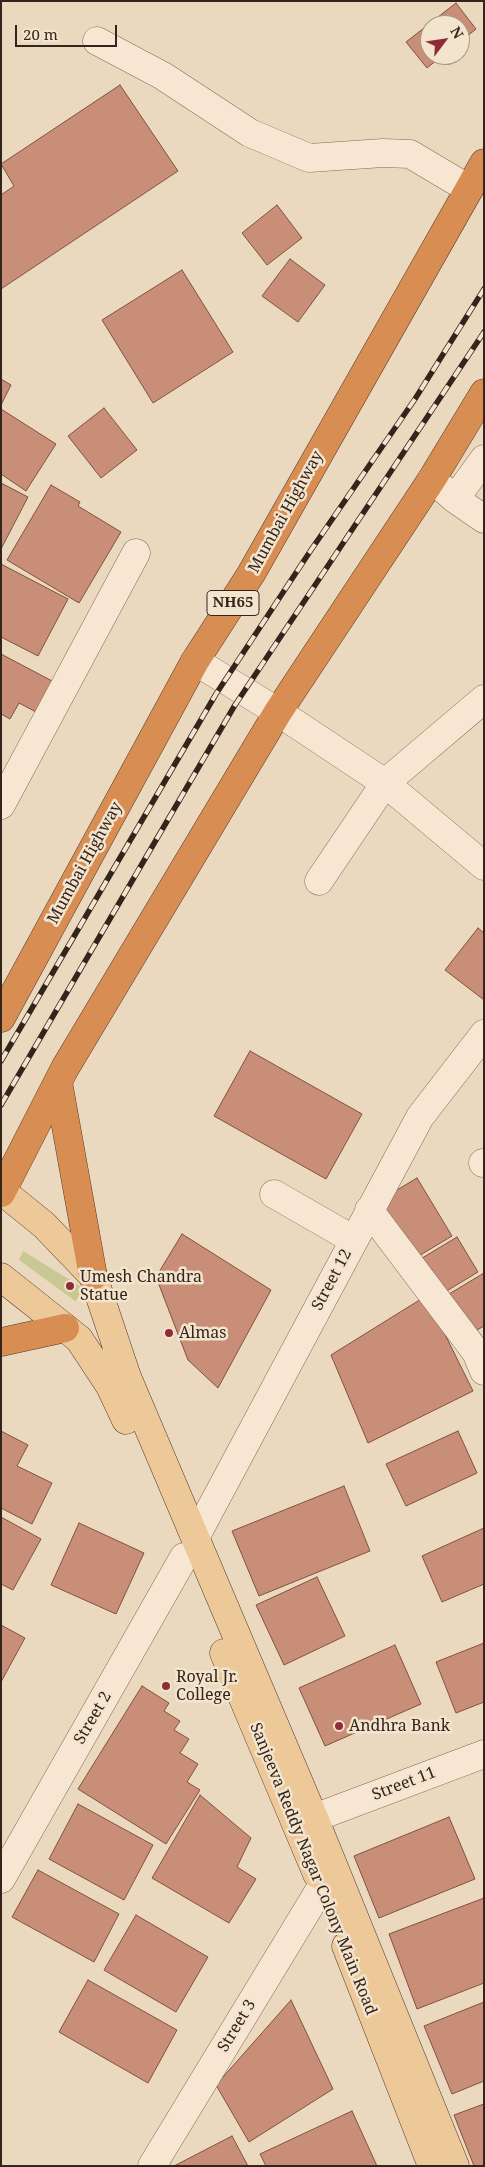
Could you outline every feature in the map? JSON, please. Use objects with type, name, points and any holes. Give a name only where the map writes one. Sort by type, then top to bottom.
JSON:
[{"type":"highway","name":"Mumbai Highway","points":[[1,1018],[195,661],[252,574],[484,163]]},
{"type":"highway","points":[[2,1192],[65,1068],[278,712],[432,479],[484,393]]},
{"type":"highway","points":[[58,1082],[93,1276]]},
{"type":"highway","points":[[3,1345],[71,1333]]},
{"type":"main road","points":[[2,1192],[44,1225],[93,1276]]},
{"type":"main road","name":"Sanjeeva Reddy Nagar Colony Main Road","points":[[93,1276],[127,1377],[190,1547],[432,2166]]},
{"type":"main road","name":"Sanjeeva Reddy Nagar Colony Main Road","points":[[1,1277],[71,1333],[110,1386],[152,1477],[190,1547],[320,1816],[455,2166]]},
{"type":"main road","points":[[71,1333],[106,1314]]},
{"type":"street","points":[[97,41],[163,76],[250,133],[309,158],[383,153],[410,154],[468,189]]},
{"type":"street","points":[[455,499],[484,459]]},
{"type":"street","points":[[432,479],[455,499],[484,519]]},
{"type":"street","points":[[1,805],[136,553]]},
{"type":"street","points":[[195,661],[278,712],[384,783],[482,862]]},
{"type":"street","points":[[319,881],[384,783],[484,699]]},
{"type":"street","name":"Street 12","points":[[190,1547],[420,1117],[484,1034]]},
{"type":"street","points":[[274,1194],[354,1240]]},
{"type":"street","points":[[370,1210],[481,1357]]},
{"type":"street","name":"Street 2","points":[[1,1879],[190,1547]]},
{"type":"street","name":"Street 11","points":[[320,1816],[484,1754]]},
{"type":"street","name":"Street 3","points":[[152,2166],[322,1886]]},
{"type":"green space","points":[[23,1251],[83,1288],[82,1295],[75,1301],[19,1260]]},
{"type":"building","points":[[456,3],[465,15],[441,15]]},
{"type":"building","points":[[470,21],[476,29],[470,34]]},
{"type":"building","points":[[420,31],[420,59],[406,42]]},
{"type":"building","points":[[120,85],[178,171],[1,289],[1,195],[14,186],[1,164]]},
{"type":"building","points":[[277,205],[302,238],[267,265],[242,233]]},
{"type":"building","points":[[290,259],[325,285],[298,322],[262,296]]},
{"type":"building","points":[[182,270],[233,352],[153,403],[102,320]]},
{"type":"building","points":[[1,379],[11,385],[1,405]]},
{"type":"building","points":[[104,408],[137,450],[101,478],[68,436]]},
{"type":"building","points":[[1,409],[56,444],[26,491],[1,474]]},
{"type":"building","points":[[1,483],[28,497],[1,549]]},
{"type":"building","points":[[51,485],[80,502],[78,506],[121,532],[79,603],[7,560]]},
{"type":"building","points":[[1,564],[68,599],[38,656],[1,637]]},
{"type":"building","points":[[1,654],[54,682],[36,712],[19,703],[10,719],[1,714]]},
{"type":"building","points":[[478,928],[484,933],[484,1000],[445,970]]},
{"type":"building","points":[[250,1051],[362,1114],[326,1179],[214,1116]]},
{"type":"building","points":[[417,1178],[452,1236],[412,1260],[377,1202]]},
{"type":"building","points":[[182,1234],[271,1290],[218,1388],[188,1360],[156,1277]]},
{"type":"building","points":[[457,1237],[478,1272],[440,1295],[419,1260]]},
{"type":"building","points":[[484,1273],[484,1326],[472,1333],[449,1294]]},
{"type":"building","points":[[426,1296],[473,1391],[368,1443],[331,1355]]},
{"type":"building","points":[[1,1431],[28,1445],[17,1466],[52,1483],[32,1524],[1,1508]]},
{"type":"building","points":[[458,1431],[477,1473],[406,1506],[386,1464]]},
{"type":"building","points":[[344,1486],[370,1551],[259,1596],[232,1531]]},
{"type":"building","points":[[1,1517],[41,1539],[13,1590],[1,1584]]},
{"type":"building","points":[[79,1523],[144,1553],[116,1614],[51,1585]]},
{"type":"building","points":[[484,1528],[484,1584],[442,1602],[422,1556]]},
{"type":"building","points":[[317,1577],[345,1636],[284,1665],[256,1605]]},
{"type":"building","points":[[1,1625],[25,1638],[1,1682]]},
{"type":"building","points":[[484,1643],[484,1702],[456,1713],[436,1662]]},
{"type":"building","points":[[395,1645],[421,1704],[325,1746],[299,1688]]},
{"type":"building","points":[[142,1686],[169,1703],[164,1711],[180,1721],[174,1730],[189,1739],[180,1753],[198,1764],[187,1782],[200,1790],[166,1844],[78,1789]]},
{"type":"building","points":[[200,1795],[251,1838],[237,1867],[256,1879],[229,1923],[152,1878]]},
{"type":"building","points":[[78,1804],[153,1845],[124,1900],[49,1859]]},
{"type":"building","points":[[449,1817],[475,1879],[379,1918],[354,1856]]},
{"type":"building","points":[[38,1870],[119,1914],[94,1962],[12,1917]]},
{"type":"building","points":[[484,1898],[484,1983],[417,2009],[389,1934]]},
{"type":"building","points":[[136,1915],[208,1957],[176,2012],[104,1970]]},
{"type":"building","points":[[88,1980],[177,2030],[148,2083],[59,2032]]},
{"type":"building","points":[[291,2000],[333,2089],[249,2142],[216,2085]]},
{"type":"building","points":[[484,2002],[484,2081],[452,2094],[424,2026]]},
{"type":"building","points":[[484,2104],[484,2166],[474,2166],[454,2115]]},
{"type":"building","points":[[352,2111],[377,2166],[266,2166],[260,2154]]},
{"type":"building","points":[[232,2136],[248,2166],[174,2166]]},
{"type":"railway","points":[[1,1061],[216,694],[311,550],[415,399],[484,289]]},
{"type":"railway","points":[[1,1105],[235,705],[484,332]]},
{"type":"place","name":"Umesh Chandra Statue","points":[[70,1286]]},
{"type":"place","name":"Almas","points":[[169,1333]]},
{"type":"place","name":"Royal Jr. College","points":[[166,1686]]},
{"type":"place","name":"Andhra Bank","points":[[339,1726]]}]
